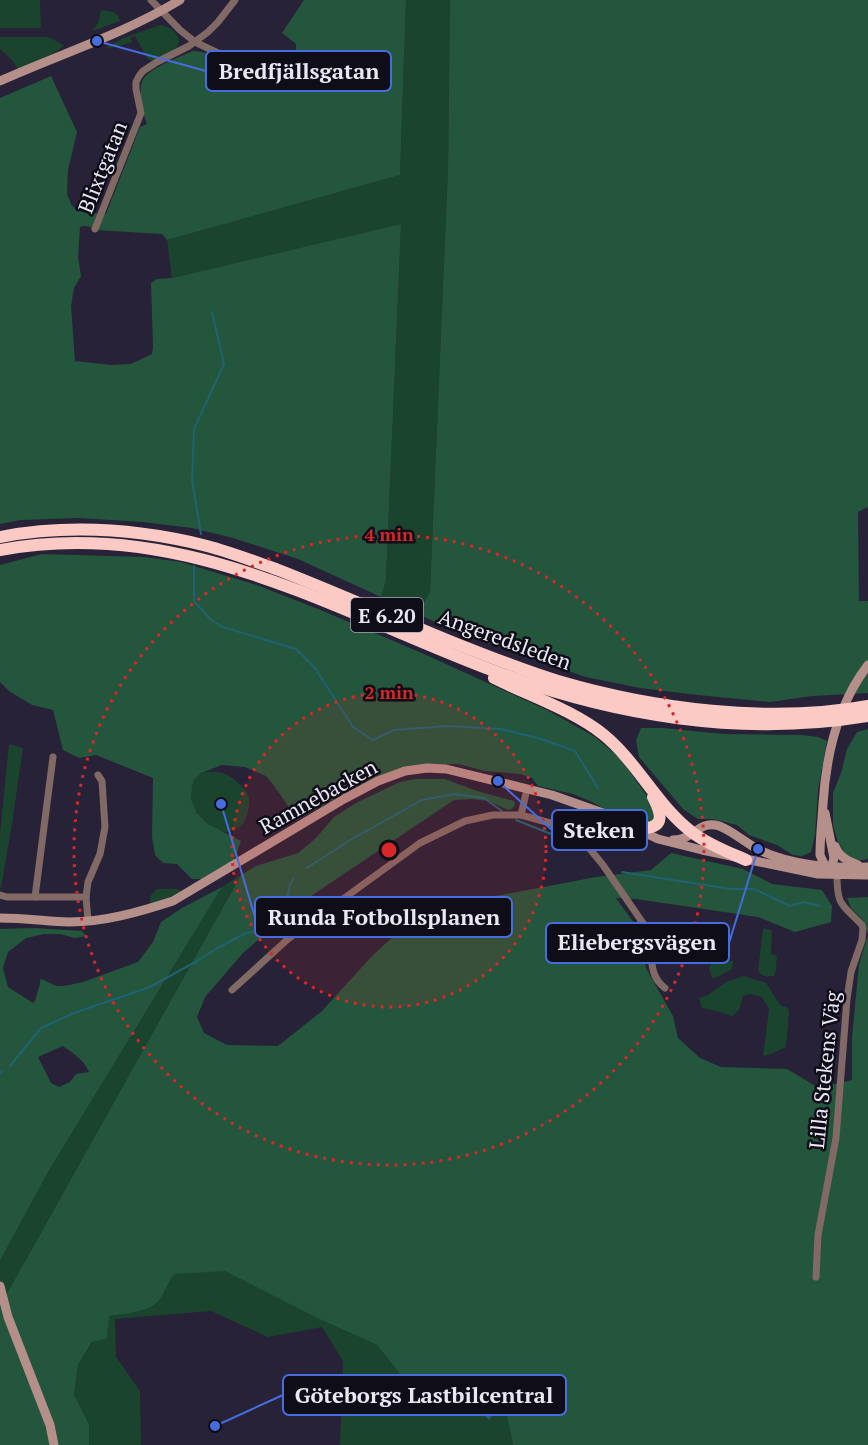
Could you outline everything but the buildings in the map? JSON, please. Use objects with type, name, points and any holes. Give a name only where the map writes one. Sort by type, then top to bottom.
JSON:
[{"type":"highway","name":"Angeredsleden","points":[[0,537],[81,529],[148,534],[184,541],[239,556],[303,579],[453,642],[559,681],[618,696],[673,705],[742,712],[828,713]]},
{"type":"highway","name":"Angeredsleden","points":[[0,550],[77,542],[104,543],[136,546],[209,561],[304,593],[496,672],[543,688],[619,708],[683,719],[785,725],[828,713],[868,706]]},
{"type":"highway","points":[[441,650],[595,728],[618,749],[671,812],[693,833],[714,846],[746,860]]},
{"type":"highway","name":"Angeredsleden","points":[[856,707],[868,716]]},
{"type":"highway","points":[[828,713],[856,707]]},
{"type":"highway","points":[[634,828],[651,828],[658,824],[659,820],[658,807],[642,778]]},
{"type":"street","points":[[151,0],[195,42],[264,75]]},
{"type":"street","points":[[0,81],[126,29],[180,0]]},
{"type":"street","name":"Blixtgatan","points":[[95,229],[141,113],[136,89],[139,76],[157,62],[195,42],[218,22],[235,0]]},
{"type":"street","points":[[837,875],[824,864],[820,855],[827,762],[848,698],[868,665]]},
{"type":"street","points":[[35,897],[53,757]]},
{"type":"street","name":"Ramnebacken","points":[[0,918],[88,921],[116,917],[173,901],[378,781],[405,771],[427,768],[447,769],[578,803],[658,839],[702,850],[799,871],[837,875],[866,870]]},
{"type":"street","points":[[88,921],[88,882],[100,854],[104,836],[102,782],[98,775]]},
{"type":"street","points":[[521,815],[527,789]]},
{"type":"street","points":[[823,802],[834,858],[829,867]]},
{"type":"street","points":[[232,990],[288,939],[420,843],[465,821],[493,815],[521,815],[554,824],[579,838],[592,852],[647,929],[651,941],[652,969],[660,984],[665,988]]},
{"type":"street","name":"Ramnebacken","points":[[658,839],[680,840],[689,837],[706,825],[717,825],[744,842],[791,861],[866,870]]},
{"type":"street","points":[[829,830],[840,855],[866,870]]},
{"type":"street","name":"Lilla Stekens Väg","points":[[816,1277],[818,1235],[836,1138],[847,999],[851,972],[863,935],[862,925],[846,910],[839,899],[837,875]]},
{"type":"street","points":[[0,894],[7,897],[87,897]]},
{"type":"street","points":[[0,1286],[8,1317],[50,1425],[54,1445]]},
{"type":"green space","points":[[0,0],[40,0],[41,28],[0,28]]},
{"type":"green space","points":[[304,0],[406,0],[400,175],[167,240],[162,234],[80,227],[78,257],[81,276],[74,288],[71,306],[75,361],[111,365],[131,364],[152,354],[151,283],[157,279],[172,278],[401,224],[386,580],[381,597],[298,559],[233,538],[192,528],[78,518],[21,520],[0,524],[0,98],[51,76],[77,132],[68,170],[67,194],[72,206],[82,212],[106,214],[140,127],[147,124],[141,97],[142,82],[145,77],[164,64],[193,51],[214,57],[246,74],[275,82],[296,70],[296,44],[282,33]]},
{"type":"green space","points":[[406,0],[450,0],[448,168],[430,592],[418,614],[381,597],[386,580],[401,224],[172,278],[167,240],[400,175]]},
{"type":"green space","points":[[450,0],[868,0],[868,507],[858,512],[859,601],[868,601],[868,693],[812,696],[770,702],[640,688],[586,677],[458,633],[418,614],[430,592],[448,168]]},
{"type":"green space","points":[[101,10],[114,12],[120,21],[92,31],[98,23]]},
{"type":"green space","points":[[160,25],[173,30],[179,39],[179,44],[172,51],[152,61],[147,58],[135,36],[130,38],[131,43],[104,49],[123,38]]},
{"type":"green space","points":[[0,37],[48,37],[64,45],[56,52],[18,69],[0,49]]},
{"type":"green space","points":[[42,554],[144,557],[181,562],[257,585],[424,654],[549,711],[595,737],[620,758],[645,793],[654,810],[653,820],[647,825],[632,824],[573,794],[538,786],[532,778],[521,774],[485,771],[458,764],[419,765],[393,771],[347,792],[297,820],[293,819],[288,806],[266,776],[245,767],[222,765],[201,773],[194,780],[191,799],[197,813],[208,824],[241,841],[234,860],[202,879],[192,879],[177,864],[163,863],[155,855],[152,837],[153,778],[96,755],[79,758],[63,750],[53,710],[32,705],[9,691],[0,682],[0,565]]},
{"type":"green space","points":[[641,728],[723,734],[802,735],[827,741],[818,790],[815,835],[811,852],[802,856],[793,855],[777,845],[749,835],[737,825],[712,819],[698,819],[683,809],[639,757],[636,740]]},
{"type":"green space","points":[[868,729],[868,858],[855,860],[846,855],[838,842],[833,825],[833,793],[847,749],[857,732]]},
{"type":"green space","points":[[9,744],[23,748],[1,888],[0,833]]},
{"type":"green space","points":[[204,772],[219,772],[227,775],[246,791],[249,799],[247,814],[244,823],[235,830],[223,832],[218,830],[208,823],[196,809],[190,793],[196,778]]},
{"type":"green space","points":[[415,779],[445,779],[514,801],[515,805],[508,810],[489,801],[454,800],[299,904],[243,953],[205,997],[197,1017],[204,1033],[227,1045],[278,1046],[322,1011],[372,956],[422,910],[596,877],[651,870],[671,853],[743,869],[772,884],[822,890],[832,906],[831,922],[795,932],[758,917],[616,898],[637,927],[646,968],[673,1016],[678,1038],[700,1058],[721,1067],[787,1069],[819,1088],[852,1080],[852,1038],[859,964],[868,935],[868,1445],[513,1445],[506,1412],[516,1398],[497,1380],[472,1386],[458,1398],[433,1404],[407,1383],[377,1345],[317,1318],[225,1271],[175,1274],[160,1299],[150,1307],[137,1312],[109,1316],[107,1338],[92,1342],[78,1365],[74,1395],[89,1424],[89,1445],[0,1445],[0,1306],[241,875],[256,866],[298,853],[316,838],[334,817],[356,803],[400,782]]},
{"type":"green space","points":[[241,875],[0,1306],[0,1261],[48,1172],[222,887]]},
{"type":"green space","points":[[222,887],[48,1172],[0,1261],[0,929],[34,928],[82,931],[86,936],[75,938],[60,934],[44,934],[26,938],[8,952],[3,968],[8,987],[33,1003],[42,979],[56,986],[64,986],[83,982],[138,962],[153,942],[161,922]],"holes":[[[63,1046],[81,1060],[89,1072],[76,1074],[70,1082],[59,1087],[51,1083],[38,1057]]]},
{"type":"green space","points":[[157,889],[181,891],[175,896],[152,903],[150,902],[151,895]]},
{"type":"green space","points":[[868,897],[868,934],[863,920],[851,908],[847,898]]},
{"type":"green space","points":[[763,928],[772,930],[771,954],[777,956],[774,976],[765,976],[758,971]]},
{"type":"green space","points":[[716,961],[733,961],[732,969],[712,978],[709,968]]},
{"type":"green space","points":[[744,976],[766,983],[780,1005],[788,1008],[786,1047],[771,1054],[763,1056],[769,1009],[762,997],[749,994],[743,996],[739,1010],[732,1016],[702,1008],[699,998],[708,995],[726,982]]},
{"type":"green space","points":[[225,1270],[317,1318],[377,1345],[407,1383],[458,1398],[472,1386],[496,1380],[517,1398],[506,1412],[513,1445],[340,1445],[343,1361],[322,1327],[268,1337],[211,1311],[115,1319],[116,1357],[140,1391],[141,1445],[89,1445],[89,1424],[74,1395],[78,1365],[109,1316],[141,1311],[175,1274]]},
{"type":"water","points":[[489,1394],[497,1407],[489,1420],[474,1405]]},
{"type":"waterway","points":[[201,534],[192,480],[194,429],[224,364],[212,312]]},
{"type":"waterway","points":[[194,566],[194,601],[211,620],[223,627],[296,649],[315,668],[353,727],[373,740],[394,730],[447,726],[500,729],[538,738],[575,751],[598,788]]},
{"type":"waterway","points":[[307,868],[350,840],[422,800],[454,794],[484,798],[502,811]]},
{"type":"waterway","points":[[516,820],[556,836]]},
{"type":"waterway","points":[[622,872],[730,889],[754,889],[790,906],[803,902],[820,906]]},
{"type":"waterway","points":[[10,1066],[41,1028],[74,1013],[150,987],[219,947],[246,933],[256,931],[285,908],[290,884],[294,878]]},
{"type":"place","name":"Bredfjällsgatan","points":[[97,41]]},
{"type":"place","name":"Steken","points":[[498,781]]},
{"type":"place","name":"Runda Fotbollsplanen","points":[[221,804]]},
{"type":"place","name":"Eliebergsvägen","points":[[758,849]]},
{"type":"place","name":"Göteborgs Lastbilcentral","points":[[215,1426]]}]
